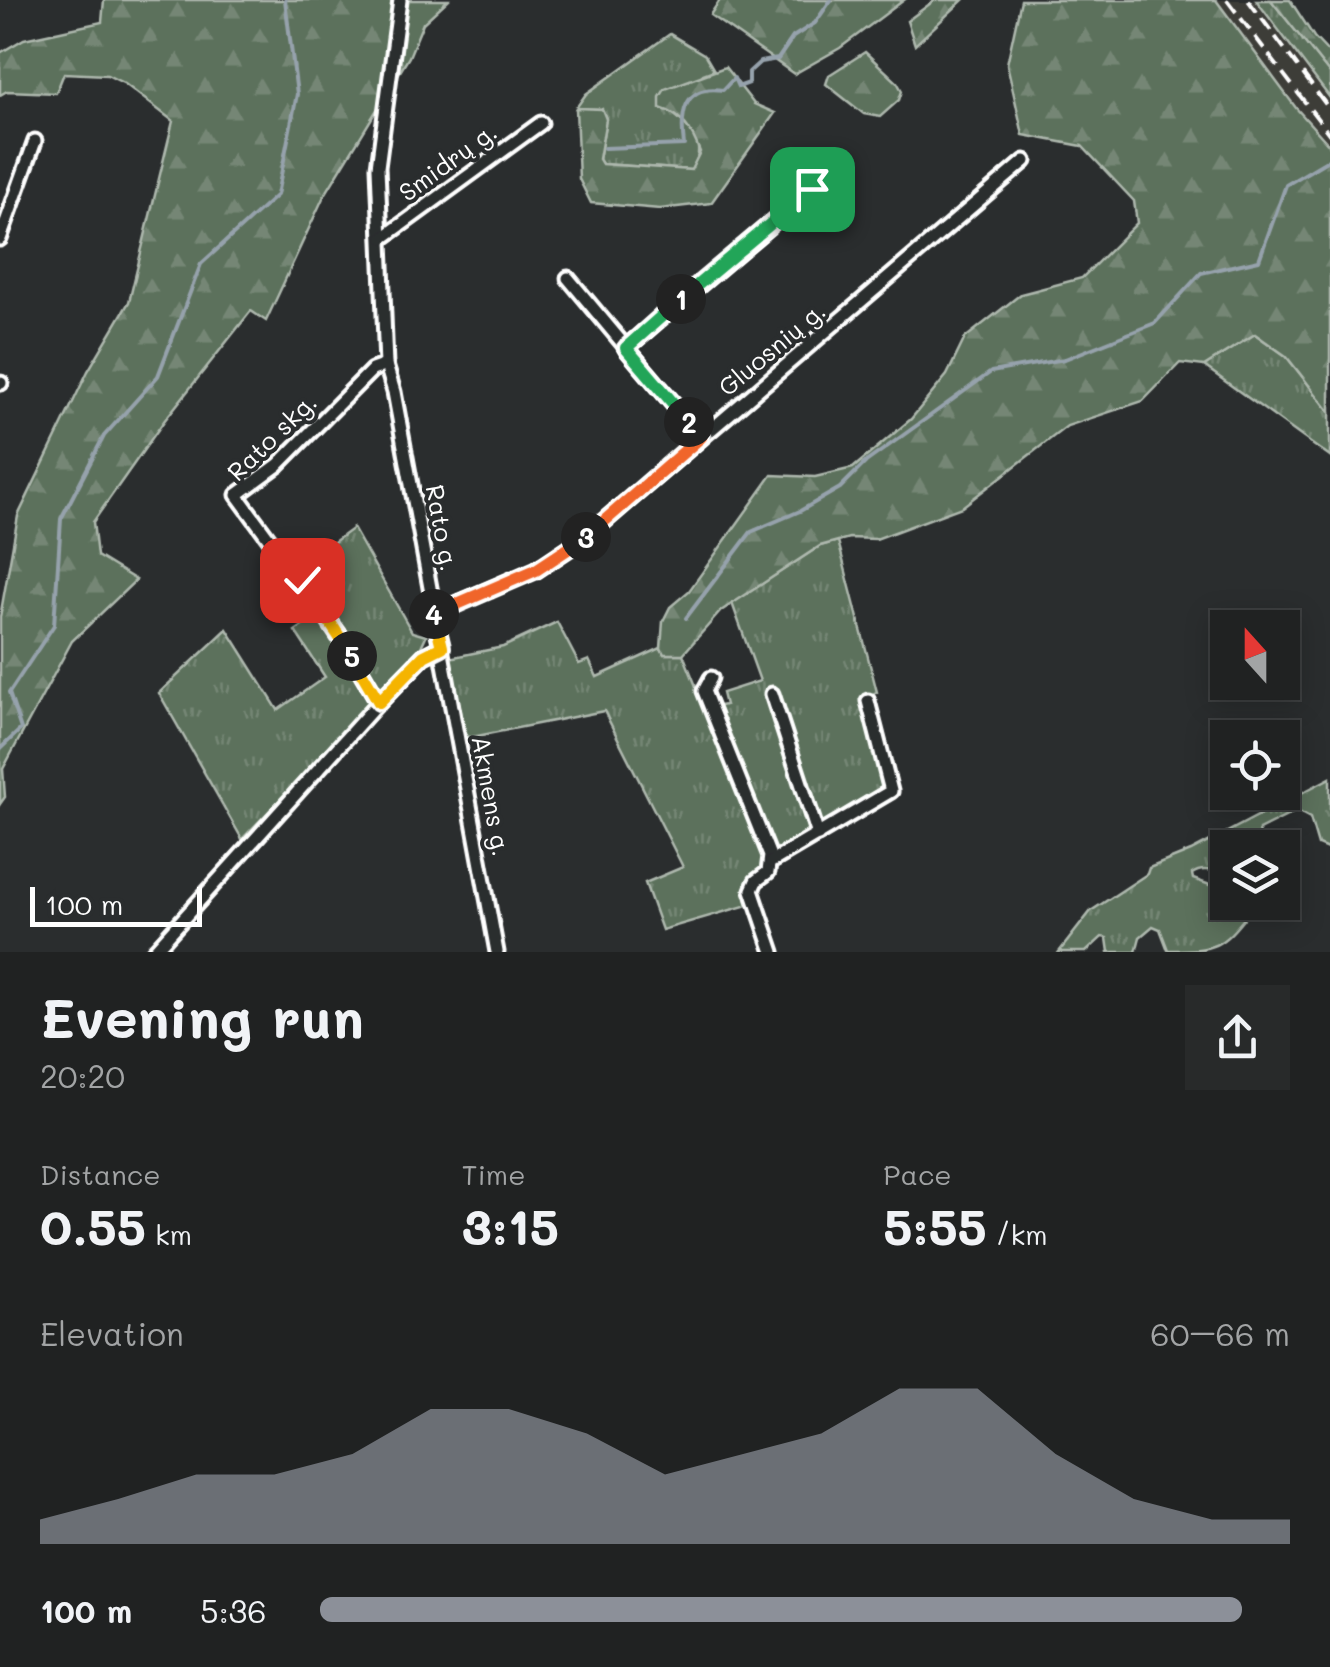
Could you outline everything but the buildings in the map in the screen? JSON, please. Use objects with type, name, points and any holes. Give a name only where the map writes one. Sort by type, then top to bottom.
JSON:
[{"type":"street","name":"Rato g.","points":[[400,0],[378,167],[386,365],[442,647]]},
{"type":"street","name":"Smidrų g.","points":[[383,238],[540,123]]},
{"type":"street","points":[[0,239],[35,141]]},
{"type":"street","name":"Gluosnių g.","points":[[434,614],[536,570],[588,535],[1025,161]]},
{"type":"street","points":[[626,348],[812,189]]},
{"type":"street","points":[[568,278],[701,437]]},
{"type":"street","name":"Rato skg.","points":[[379,702],[342,638],[236,495],[278,465],[372,370],[386,365]]},
{"type":"street","points":[[154,952],[379,702],[424,656],[442,647]]},
{"type":"street","name":"Akmens g.","points":[[442,647],[497,952]]},
{"type":"street","points":[[711,678],[704,691],[771,862],[768,872],[752,890],[773,952]]},
{"type":"street","points":[[772,694],[818,834]]},
{"type":"street","points":[[771,862],[891,791],[868,700]]},
{"type":"shaded area","points":[[1216,0],[1256,0],[1330,98],[1330,146],[1297,108]]},
{"type":"green space","points":[[104,0],[448,0],[423,23],[409,57],[323,198],[266,321],[251,311],[164,421],[93,522],[97,556],[136,580],[72,641],[3,769],[5,797],[0,804],[0,617],[18,516],[88,371],[129,302],[173,121],[107,75],[64,73],[56,93],[7,91],[0,95],[0,53],[24,39],[102,22]]},
{"type":"green space","points":[[720,0],[904,0],[840,48],[794,74],[710,15]]},
{"type":"green space","points":[[935,0],[963,0],[915,45],[907,21]]},
{"type":"green space","points":[[1021,0],[1216,0],[1296,108],[1330,146],[1330,412],[1286,356],[1255,334],[1204,366],[1180,363],[1143,401],[1067,426],[962,507],[876,539],[849,538],[820,546],[721,611],[683,654],[664,654],[663,621],[670,607],[689,591],[772,475],[815,477],[853,468],[911,419],[947,375],[965,338],[1021,294],[1082,278],[1137,223],[1134,201],[1082,146],[1023,135],[1007,64]]},
{"type":"green space","points":[[1256,0],[1271,0],[1330,74],[1330,98]]},
{"type":"green space","points":[[1271,0],[1290,0],[1330,54],[1330,74]]},
{"type":"green space","points":[[670,34],[705,55],[714,70],[703,74],[671,112],[695,138],[696,161],[691,170],[602,164],[599,160],[606,119],[602,109],[576,108],[586,94]]},
{"type":"green space","points":[[865,52],[902,91],[899,100],[880,117],[864,114],[826,84],[829,75]]},
{"type":"green space","points":[[725,67],[754,104],[775,113],[711,203],[660,209],[591,203],[579,179],[576,108],[602,109],[606,119],[599,159],[602,164],[691,170],[700,152],[697,144],[681,119],[660,108],[660,97],[665,89]]},
{"type":"green space","points":[[1255,334],[1286,356],[1330,412],[1330,457],[1204,366]]},
{"type":"green space","points":[[353,528],[412,632],[426,636],[420,649],[382,692],[328,608],[297,569]]},
{"type":"green space","points":[[838,541],[877,692],[860,700],[884,789],[775,856],[714,707],[725,705],[722,693],[760,681],[732,603],[820,546]]},
{"type":"green space","points":[[322,613],[370,698],[370,706],[242,839],[159,693],[227,629],[278,710],[325,677],[295,631]]},
{"type":"green space","points":[[557,622],[579,664],[589,660],[597,677],[661,648],[664,654],[683,654],[766,859],[748,884],[748,905],[662,930],[645,883],[683,867],[604,711],[467,738],[449,658],[503,647]]},
{"type":"green space","points":[[1330,778],[1330,850],[1318,845],[1310,818],[1297,811],[1259,830],[1231,830],[1269,810],[1300,810],[1300,794]]},
{"type":"green space","points":[[1210,841],[1210,870],[1192,874],[1193,879],[1210,885],[1210,920],[1242,920],[1224,940],[1207,948],[1168,950],[1160,929],[1153,926],[1140,937],[1136,952],[1109,952],[1107,938],[1102,937],[1086,952],[1059,952],[1091,911],[1147,874],[1149,868]]},
{"type":"waterway","points":[[0,749],[21,729],[9,693],[54,625],[61,519],[104,436],[158,376],[201,264],[277,195],[297,94],[285,0]]},
{"type":"waterway","points":[[604,148],[684,145],[684,112],[692,97],[710,89],[723,90],[734,78],[738,87],[749,83],[749,72],[760,62],[778,59],[793,37],[815,23],[831,0]]},
{"type":"waterway","points":[[686,618],[751,532],[840,488],[866,462],[991,372],[1065,359],[1155,323],[1201,273],[1259,260],[1286,185],[1330,159]]},
{"type":"railway","points":[[1227,0],[1330,135]]},
{"type":"railway","points":[[1248,0],[1330,110]]},
{"type":"route","points":[[302,580],[379,702],[424,656],[442,647],[434,614],[536,570],[588,535],[701,437],[626,348],[812,189]]}]
